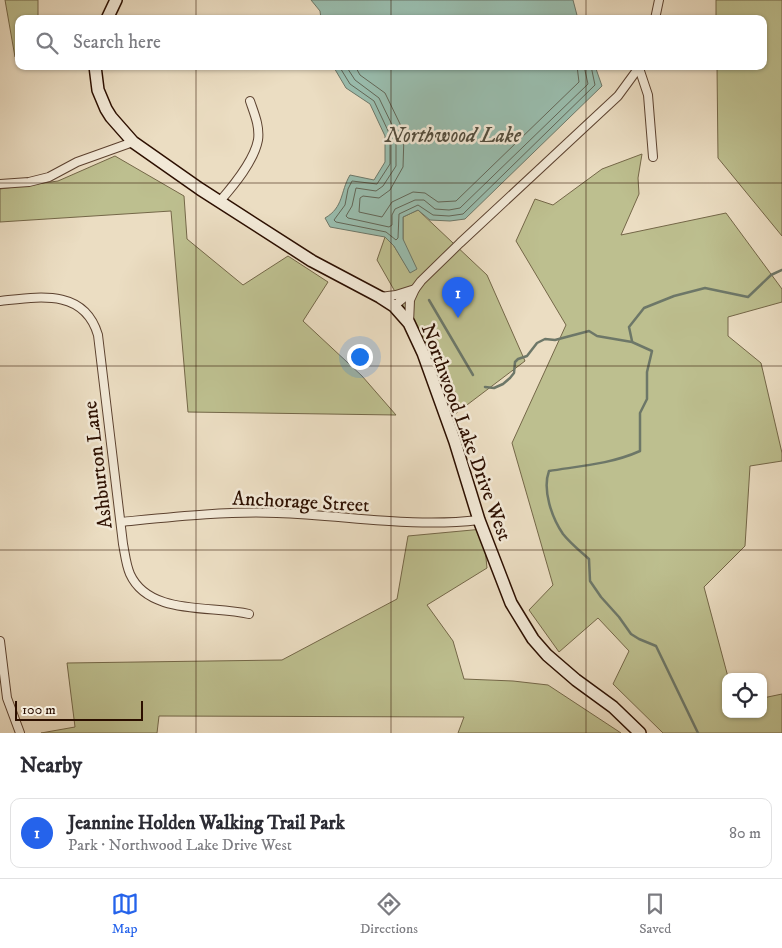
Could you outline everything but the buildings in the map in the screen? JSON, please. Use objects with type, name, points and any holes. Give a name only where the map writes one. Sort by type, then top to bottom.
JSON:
[{"type":"street","points":[[109,15],[116,0]]},
{"type":"street","points":[[656,15],[659,0]]},
{"type":"street","name":"Northwood Lake Drive West","points":[[95,70],[97,85],[102,100],[111,117],[133,142],[200,189],[312,261],[394,306],[409,323],[455,442],[479,520],[506,593],[533,639],[562,669],[613,707],[640,733]]},
{"type":"street","points":[[409,323],[410,300],[421,281],[618,96],[638,70]]},
{"type":"street","points":[[641,70],[648,95],[653,157]]},
{"type":"street","points":[[220,201],[235,184],[246,166],[258,138],[256,119],[250,101]]},
{"type":"street","points":[[0,184],[29,182],[44,178],[77,162],[133,142]]},
{"type":"street","points":[[380,297],[415,290]]},
{"type":"street","points":[[394,306],[415,290]]},
{"type":"street","name":"Ashburton Lane","points":[[0,301],[43,296],[63,300],[82,309],[95,325],[98,335],[123,544],[130,574],[135,583],[151,597],[170,605],[237,611],[249,614]]},
{"type":"street","name":"Anchorage Street","points":[[121,522],[256,513],[434,524],[479,520]]},
{"type":"street","points":[[0,641],[7,698],[20,733]]},
{"type":"shaded area","points":[[5,0],[38,0],[38,15],[15,15],[15,57]]},
{"type":"shaded area","points":[[716,0],[782,0],[782,236],[718,158],[717,70],[767,70],[767,15],[716,15]]},
{"type":"shaded area","points":[[642,154],[638,178],[639,194],[621,235],[726,213],[782,289],[782,302],[728,317],[728,336],[761,363],[782,453],[782,461],[750,466],[745,546],[704,587],[727,673],[722,673],[722,718],[767,718],[767,697],[782,694],[782,733],[663,733],[613,684],[629,651],[598,618],[559,652],[529,610],[553,585],[512,443],[566,325],[516,241],[535,199],[553,205],[602,169]]},
{"type":"shaded area","points":[[115,156],[184,196],[187,239],[243,285],[288,256],[328,282],[303,321],[362,376],[396,415],[188,412],[171,211],[0,222],[0,189],[58,181]]},
{"type":"shaded area","points":[[418,210],[487,275],[525,361],[455,414],[438,367],[377,260],[385,237],[394,246],[410,272],[403,239],[403,217]]},
{"type":"shaded area","points":[[483,529],[487,568],[427,605],[453,641],[464,679],[548,685],[621,733],[458,733],[464,717],[159,716],[157,733],[41,733],[75,727],[67,663],[282,660],[397,599],[408,536]]},
{"type":"water","points":[[311,0],[573,0],[577,15],[320,15],[320,11]]},
{"type":"water","name":"Northwood Lake","points":[[335,70],[596,70],[602,86],[465,219],[450,221],[430,220],[418,210],[403,217],[403,239],[417,269],[410,273],[394,246],[385,237],[330,227],[325,218],[339,204],[350,175],[374,180],[385,162],[385,136],[370,104],[346,88]]},
{"type":"waterway","points":[[632,341],[629,327],[644,308],[674,296],[705,288],[748,297],[771,275],[782,270]]},
{"type":"waterway","points":[[429,300],[473,375]]},
{"type":"waterway","points":[[485,387],[494,388],[503,384],[514,373],[515,362],[527,356],[537,343],[545,339],[555,340],[589,331],[597,336],[632,342],[652,351],[647,372],[647,399],[640,413],[640,451],[607,462],[549,471],[547,495],[555,520],[563,534],[589,559],[590,581],[601,597],[631,634],[656,646],[698,733]]},
{"type":"place","name":"Jeannine Holden Walking Trail Park","points":[[458,318]]}]
